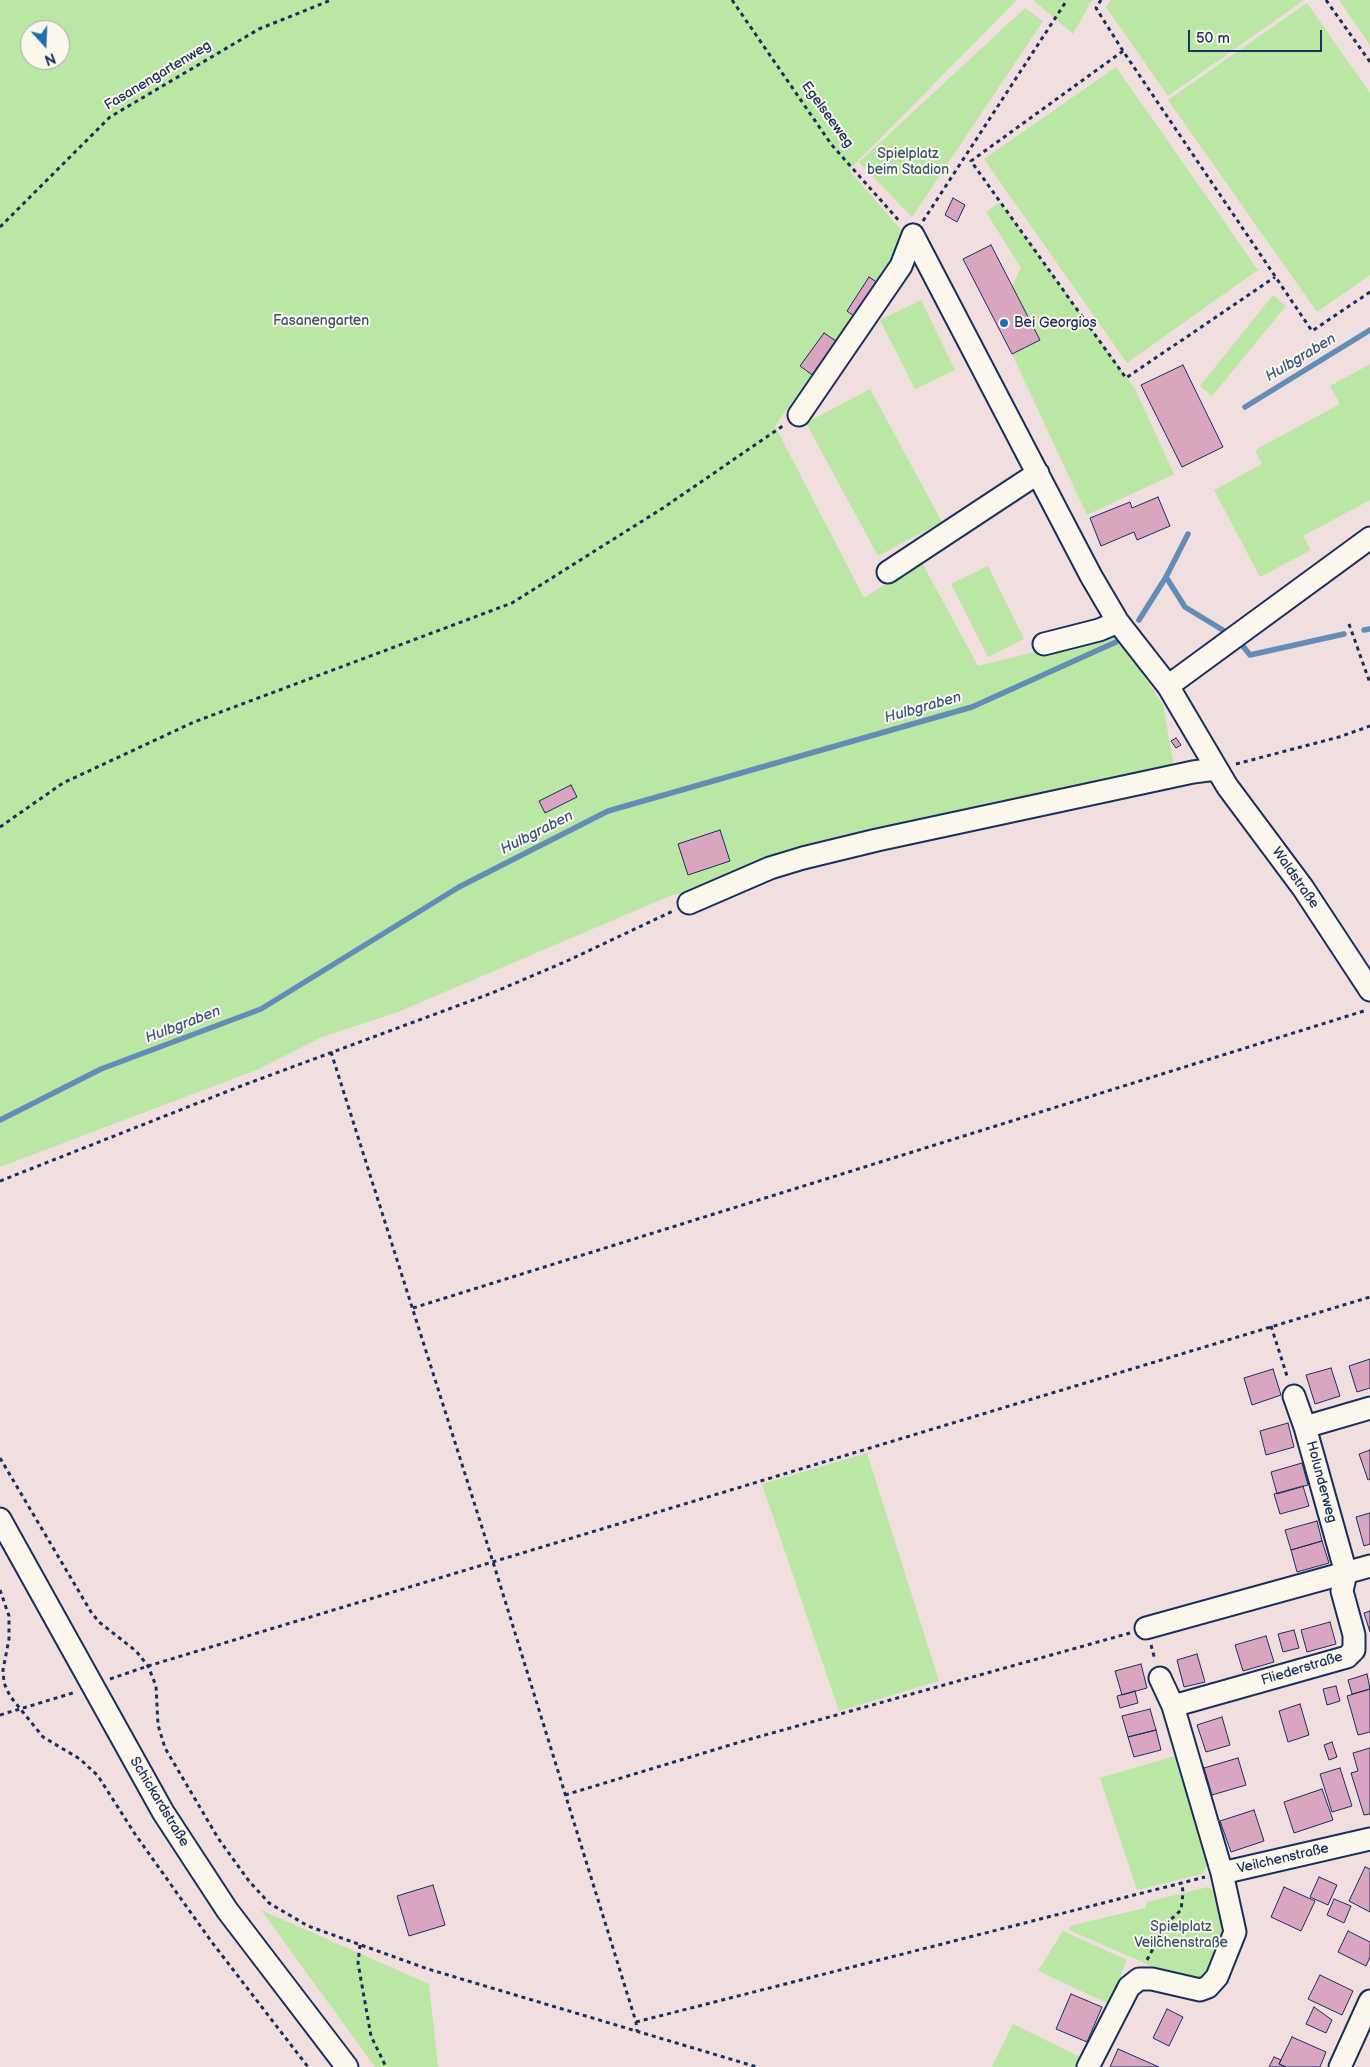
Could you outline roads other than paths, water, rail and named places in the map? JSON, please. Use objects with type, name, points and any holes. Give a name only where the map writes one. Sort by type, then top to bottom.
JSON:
[{"type":"street","name":"Waldstraße","points":[[799,415],[901,266],[913,236],[1091,576],[1118,622],[1168,686],[1216,769],[1303,888],[1370,990]]},
{"type":"street","points":[[888,572],[1038,473]]},
{"type":"street","points":[[1168,686],[1370,538]]},
{"type":"street","points":[[1044,644],[1099,630],[1118,622]]},
{"type":"street","points":[[690,903],[809,849],[877,840],[1184,774],[1216,769]]},
{"type":"street","points":[[1294,1396],[1306,1427]]},
{"type":"street","name":"Holunderweg","points":[[1346,1572],[1306,1427],[1370,1408]]},
{"type":"street","name":"Schickardstraße","points":[[0,1519],[159,1804],[227,1910],[347,2067]]},
{"type":"street","points":[[1146,1628],[1370,1566]]},
{"type":"street","name":"Fliederstraße","points":[[1173,1706],[1347,1657],[1354,1650],[1354,1635],[1342,1591],[1346,1572]]},
{"type":"street","points":[[1160,1678],[1173,1706],[1222,1873]]},
{"type":"street","name":"Veilchenstraße","points":[[1088,2067],[1129,1987],[1139,1979],[1152,1979],[1200,1990],[1208,1987],[1217,1977],[1235,1932],[1222,1873],[1370,1839]]},
{"type":"street","points":[[1340,2067],[1370,2001]]},
{"type":"waterway","name":"Hulbgraben","points":[[1245,407],[1370,330]]},
{"type":"waterway","name":"Hulbgraben","points":[[1139,620],[1166,577],[1188,534]]},
{"type":"waterway","points":[[1166,577],[1185,607],[1226,632]]},
{"type":"waterway","points":[[1364,630],[1370,629]]},
{"type":"waterway","points":[[1242,645],[1250,655],[1344,634]]},
{"type":"waterway","name":"Hulbgraben","points":[[0,1120],[101,1069],[261,1009],[459,887],[608,811],[972,707],[1116,642]]},
{"type":"place","name":"Bei Georgios","points":[[1004,323]]},
{"type":"park label","name":"Spielplatz beim Stadion","points":[[908,162]]},
{"type":"park label","name":"Fasanengarten","points":[[321,321]]},
{"type":"park label","name":"Spielplatz Veilchenstraße","points":[[1181,1935]]}]
